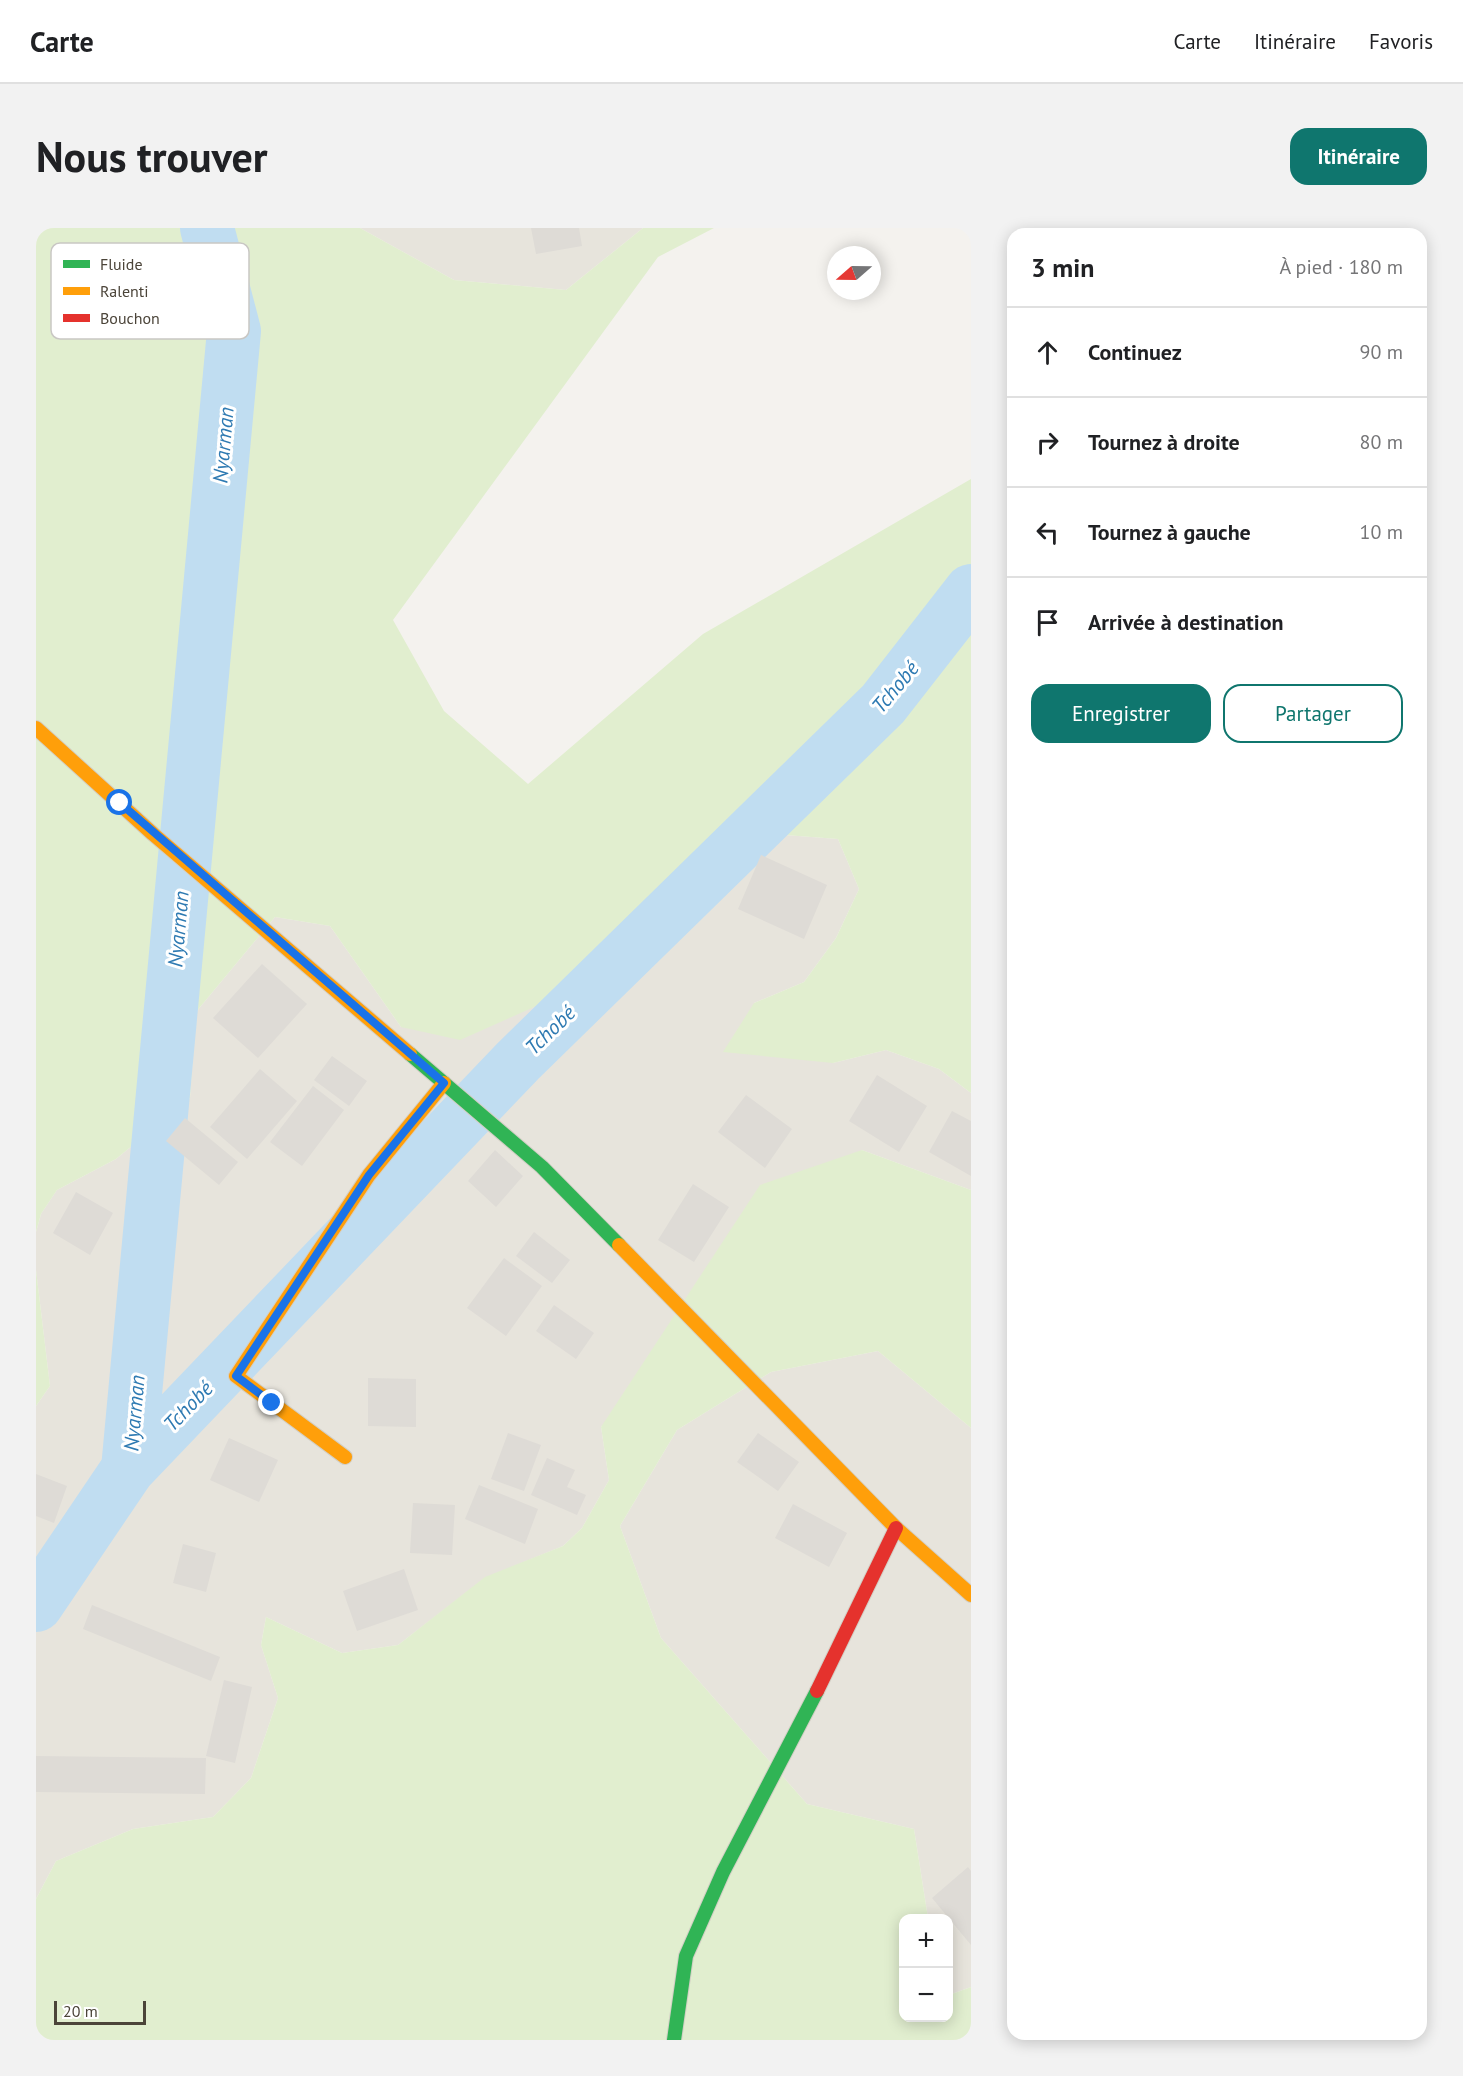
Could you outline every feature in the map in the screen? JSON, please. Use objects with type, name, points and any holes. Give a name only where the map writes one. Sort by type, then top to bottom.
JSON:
[{"type":"main road","points":[[36,728],[153,834],[542,1167],[896,1528],[971,1596]]},
{"type":"main road","points":[[345,1457],[236,1376],[369,1175],[444,1083]]},
{"type":"main road","points":[[674,2040],[686,1956],[723,1872],[826,1674],[896,1528]]},
{"type":"shaded area","points":[[360,228],[643,228],[566,290],[454,280]]},
{"type":"shaded area","points":[[785,835],[838,839],[859,889],[836,938],[804,982],[754,1003],[833,1063],[886,1050],[939,1069],[971,1093],[971,1190],[862,1150],[601,1427],[609,1480],[582,1528],[563,1546],[485,1578],[398,1645],[342,1653],[266,1617],[261,1645],[278,1698],[251,1778],[213,1817],[133,1829],[56,1861],[36,1899],[36,1406],[50,1386],[36,1270],[36,1232],[41,1214],[57,1190],[116,1159],[190,1098],[196,1012],[275,917],[330,926],[401,1027],[655,937],[731,852]]},
{"type":"shaded area","points":[[878,1351],[971,1428],[971,1987],[953,1994],[953,1914],[927,1914],[914,1829],[807,1804],[661,1638],[620,1526],[677,1430],[771,1372]]},
{"type":"green space","points":[[36,228],[360,228],[454,280],[566,290],[643,228],[714,228],[658,257],[393,620],[444,711],[528,784],[703,634],[971,479],[971,1093],[939,1069],[886,1050],[833,1063],[723,1052],[754,1003],[804,982],[836,938],[859,889],[838,839],[785,835],[731,852],[655,937],[561,995],[460,1040],[401,1027],[330,926],[275,917],[196,1012],[190,1098],[116,1159],[57,1190],[41,1214],[36,1232]]},
{"type":"green space","points":[[862,1150],[971,1190],[971,1428],[878,1351],[771,1372],[677,1430],[620,1526],[661,1638],[807,1804],[914,1829],[927,1914],[899,1914],[899,2022],[953,2022],[953,1994],[971,1987],[971,2040],[36,2040],[36,1899],[56,1861],[133,1829],[213,1817],[251,1778],[278,1698],[261,1645],[266,1617],[342,1653],[398,1645],[485,1577],[563,1546],[582,1528],[609,1480],[601,1427],[760,1185]]},
{"type":"green space","points":[[36,1270],[50,1386],[36,1406]]},
{"type":"building","points":[[531,228],[579,228],[582,246],[536,254]]},
{"type":"building","points":[[761,855],[827,885],[804,939],[738,909]]},
{"type":"building","points":[[262,964],[307,1004],[258,1058],[213,1018]]},
{"type":"building","points":[[332,1056],[367,1081],[349,1106],[314,1080]]},
{"type":"building","points":[[260,1069],[297,1101],[247,1159],[210,1127]]},
{"type":"building","points":[[877,1075],[927,1106],[899,1152],[849,1121]]},
{"type":"building","points":[[313,1086],[344,1110],[302,1166],[270,1142]]},
{"type":"building","points":[[746,1095],[792,1129],[765,1168],[718,1132]]},
{"type":"building","points":[[952,1111],[971,1121],[971,1176],[929,1152]]},
{"type":"building","points":[[185,1118],[238,1162],[219,1185],[166,1141]]},
{"type":"building","points":[[495,1150],[523,1176],[496,1207],[468,1181]]},
{"type":"building","points":[[693,1184],[729,1207],[694,1262],[658,1240]]},
{"type":"building","points":[[76,1192],[113,1213],[90,1255],[53,1233]]},
{"type":"building","points":[[534,1232],[570,1260],[552,1283],[516,1256]]},
{"type":"building","points":[[504,1258],[542,1286],[506,1336],[467,1308]]},
{"type":"building","points":[[554,1305],[594,1333],[576,1359],[536,1331]]},
{"type":"building","points":[[368,1378],[416,1379],[416,1427],[368,1426]]},
{"type":"building","points":[[508,1433],[541,1445],[524,1491],[491,1479]]},
{"type":"building","points":[[758,1433],[799,1462],[778,1491],[737,1462]]},
{"type":"building","points":[[229,1438],[278,1460],[259,1502],[210,1480]]},
{"type":"building","points":[[547,1458],[575,1470],[567,1487],[586,1495],[577,1515],[531,1495]]},
{"type":"building","points":[[36,1474],[67,1486],[54,1523],[36,1516]]},
{"type":"building","points":[[479,1485],[538,1509],[525,1544],[465,1519]]},
{"type":"building","points":[[413,1503],[455,1505],[452,1555],[410,1553]]},
{"type":"building","points":[[793,1504],[847,1533],[829,1567],[775,1538]]},
{"type":"building","points":[[183,1544],[216,1553],[206,1592],[173,1583]]},
{"type":"building","points":[[404,1569],[418,1610],[357,1631],[343,1591]]},
{"type":"building","points":[[92,1605],[220,1657],[211,1681],[83,1629]]},
{"type":"building","points":[[224,1680],[252,1687],[235,1763],[206,1756]]},
{"type":"building","points":[[36,1756],[206,1758],[205,1794],[36,1792]]},
{"type":"building","points":[[968,1867],[971,1871],[971,1945],[953,1923],[953,1914],[945,1914],[932,1898]]},
{"type":"waterway","name":"Nyarman","points":[[207,228],[211,243]]},
{"type":"waterway","name":"Nyarman","points":[[36,1605],[128,1469],[233,339]]},
{"type":"waterway","name":"Tchobé","points":[[128,1469],[518,1061],[883,704],[971,591]]},
{"type":"traffic: fast","points":[[410,1054],[542,1167],[619,1245]]},
{"type":"traffic: fast","points":[[674,2040],[686,1956],[723,1872],[817,1691]]},
{"type":"traffic: slow","points":[[36,728],[153,834],[410,1054]]},
{"type":"traffic: slow","points":[[345,1457],[236,1376],[369,1175],[444,1083]]},
{"type":"traffic: slow","points":[[619,1245],[896,1528],[971,1595]]},
{"type":"traffic: jam","points":[[817,1691],[896,1528]]},
{"type":"route","points":[[120,803],[153,834],[444,1083],[369,1175],[236,1376],[272,1403]]}]
